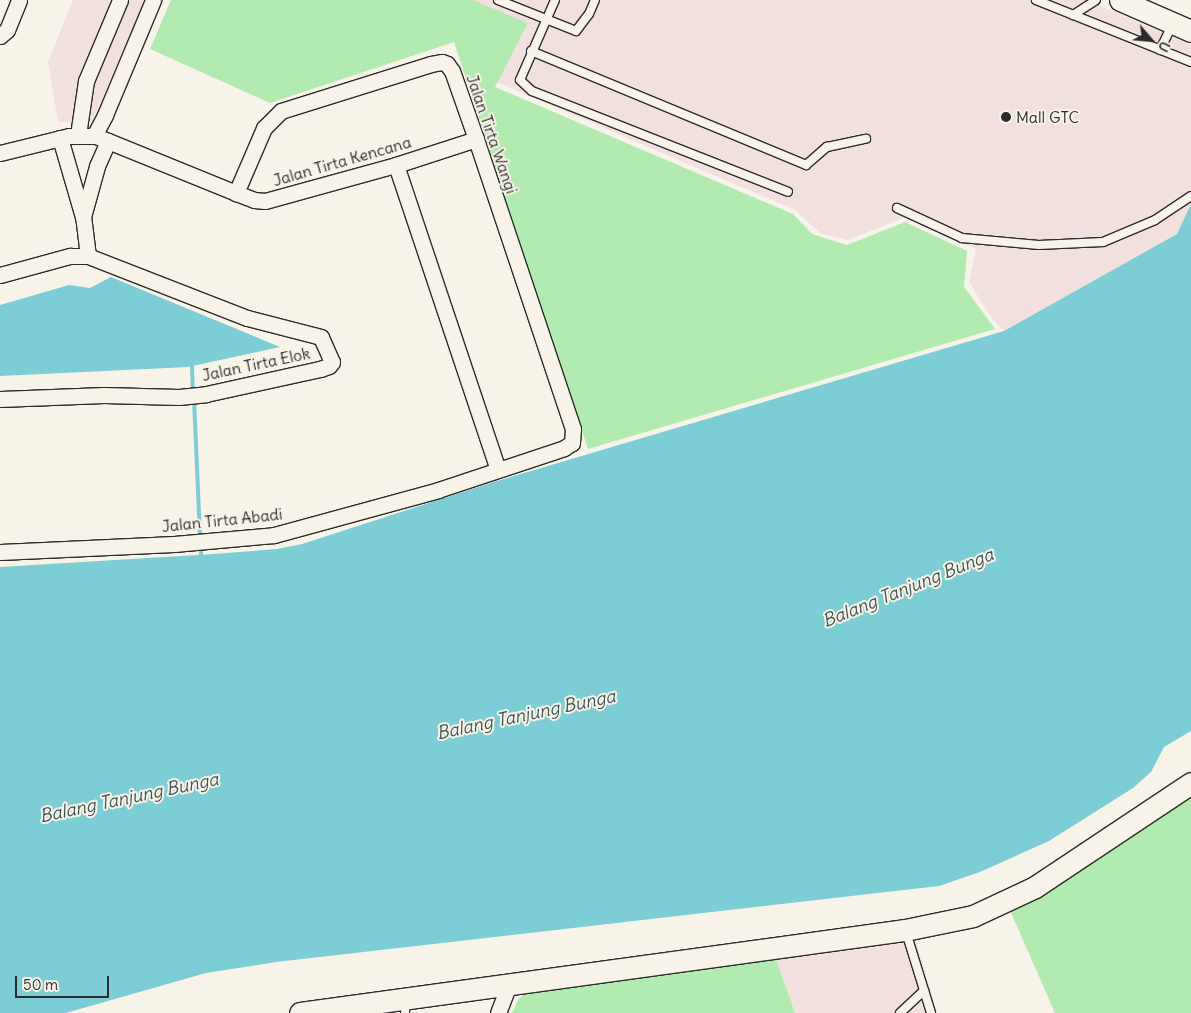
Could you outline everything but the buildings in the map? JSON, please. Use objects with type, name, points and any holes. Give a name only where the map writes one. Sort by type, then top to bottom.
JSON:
[{"type":"street","points":[[0,36],[6,30],[19,0]]},
{"type":"street","points":[[78,135],[86,81],[120,0]]},
{"type":"street","points":[[83,216],[96,171],[105,115],[153,0]]},
{"type":"street","points":[[1120,0],[1143,5],[1182,27]]},
{"type":"street","name":"Jalan Tirta Wangi","points":[[236,193],[264,128],[281,111],[442,62],[450,68],[476,139],[573,429],[572,443]]},
{"type":"street","name":"Jalan Tirta Kencana","points":[[0,153],[78,135],[101,138],[254,200],[270,201],[396,165],[476,139]]},
{"type":"street","points":[[60,138],[83,216],[88,256]]},
{"type":"street","points":[[396,165],[498,469]]},
{"type":"street","name":"Jalan Tirta Elok","points":[[0,275],[70,256],[88,256],[247,318],[321,337],[332,360],[327,367],[206,394],[179,397],[104,395],[0,399]]},
{"type":"street","name":"Jalan Tirta Abadi","points":[[0,552],[209,542],[274,535],[438,490],[564,448],[572,443]]},
{"type":"street","points":[[300,1013],[406,1005],[509,984],[905,930],[973,916],[1009,901],[1077,861],[1191,783]]},
{"type":"street","points":[[498,1013],[509,984]]},
{"type":"lane","points":[[498,0],[576,31],[589,14],[595,0]]},
{"type":"lane","points":[[555,0],[531,51],[520,80],[532,92],[788,192]]},
{"type":"lane","points":[[1036,0],[1191,62]]},
{"type":"lane","points":[[1073,15],[1096,0]]},
{"type":"lane","points":[[1160,50],[1182,27]]},
{"type":"lane","points":[[531,51],[806,166],[827,147],[866,139]]},
{"type":"lane","points":[[897,208],[962,238],[1039,245],[1103,242],[1155,220],[1191,196]]},
{"type":"lane","points":[[905,930],[931,1013]]},
{"type":"lane","points":[[900,1013],[924,990]]},
{"type":"shaded area","points":[[73,0],[145,0],[92,122],[58,122],[48,62]]},
{"type":"shaded area","points":[[473,0],[1087,0],[1191,45],[1191,204],[1177,234],[1004,331],[991,317],[969,282],[976,249],[906,217],[848,240],[821,234],[795,210],[497,82],[527,23]]},
{"type":"shaded area","points":[[912,927],[937,1013],[795,1013],[772,948]]},
{"type":"green space","points":[[171,0],[473,0],[528,23],[495,87],[793,214],[812,234],[847,245],[905,222],[967,251],[964,287],[995,329],[588,449],[454,42],[270,103],[150,49]]},
{"type":"green space","points":[[1191,788],[1191,1013],[1055,1013],[1009,908]]},
{"type":"green space","points":[[772,948],[795,1013],[512,1013],[518,1000],[534,984]]},
{"type":"water","name":"Balang Tanjung Bunga","points":[[1191,204],[1191,731],[1164,747],[1151,772],[1133,788],[1049,841],[980,872],[939,886],[276,962],[206,973],[66,1013],[0,1013],[0,567],[214,554],[277,549],[302,544],[497,481],[1004,331],[1177,234]]},
{"type":"water","points":[[111,277],[280,347],[188,367],[0,376],[0,305],[69,285],[90,288]]},
{"type":"waterway","points":[[192,366],[193,392]]},
{"type":"waterway","points":[[194,399],[200,539]]},
{"type":"waterway","points":[[201,546],[201,555]]},
{"type":"place","name":"Mall GTC","points":[[1006,117]]}]
